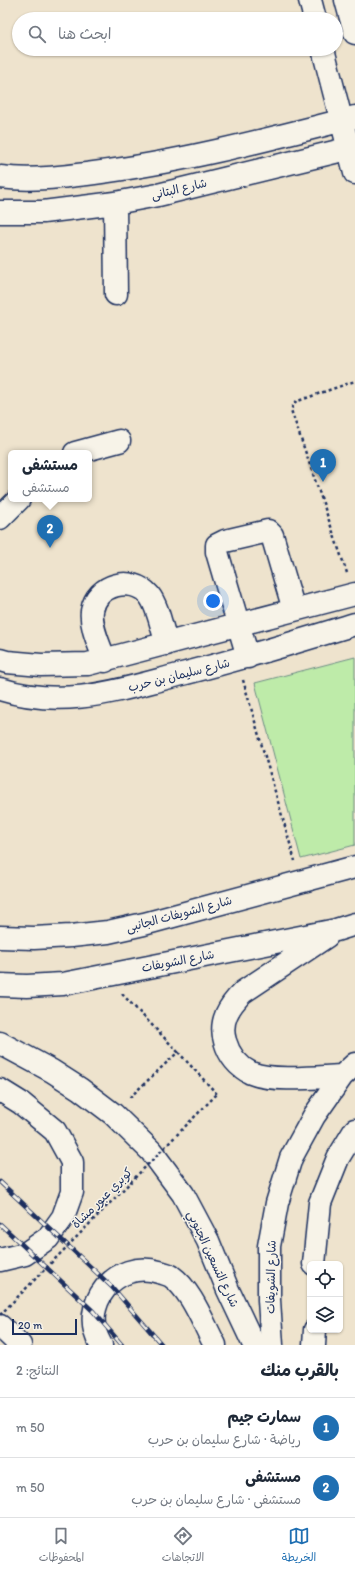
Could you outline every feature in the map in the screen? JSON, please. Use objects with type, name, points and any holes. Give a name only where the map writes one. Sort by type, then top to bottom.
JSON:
[{"type":"main road","points":[[310,0],[313,12]]},
{"type":"main road","points":[[346,0],[355,33]]},
{"type":"main road","points":[[326,56],[348,119],[355,173]]},
{"type":"main road","points":[[0,177],[19,180],[59,177],[183,159],[348,119]]},
{"type":"main road","name":"شارع البتانى","points":[[0,212],[43,212],[115,203],[158,195],[352,148]]},
{"type":"main road","points":[[115,203],[116,294]]},
{"type":"main road","points":[[86,450],[119,441]]},
{"type":"main road","points":[[0,518],[16,502]]},
{"type":"main road","points":[[243,659],[239,625],[216,548],[220,543],[262,531],[268,531],[272,535],[294,610]]},
{"type":"main road","points":[[105,661],[93,623],[92,611],[96,599],[104,590],[115,585],[128,584],[139,587],[149,596],[167,644]]},
{"type":"main road","points":[[0,660],[48,666],[77,666],[105,661],[355,594]]},
{"type":"main road","name":"شارع سليمان بن حرب","points":[[0,689],[42,698],[74,698],[103,694],[243,659],[355,624]]},
{"type":"main road","name":"شارع الشويفات الجانبى","points":[[0,936],[34,938],[108,932],[144,924],[355,867]]},
{"type":"main road","points":[[345,927],[243,992],[231,1004],[224,1019],[223,1035],[228,1051],[238,1064],[252,1073],[284,1077],[349,1070]]},
{"type":"main road","name":"شارع الشويفات","points":[[0,985],[27,986],[63,984],[345,927]]},
{"type":"main road","name":"شارع التسعين الجنوبي","points":[[0,1043],[52,1071],[113,1114],[151,1151],[183,1194],[208,1241],[228,1290],[254,1345]]},
{"type":"main road","name":"شارع الشويفات","points":[[272,1345],[269,1300],[269,1246],[277,1203],[291,1158],[314,1116],[349,1070]]},
{"type":"main road","points":[[0,1090],[21,1103],[55,1131],[72,1162],[72,1192],[63,1218],[48,1238],[25,1254],[0,1260]]},
{"type":"main road","points":[[314,1261],[320,1203],[338,1158],[355,1130]]},
{"type":"main road","points":[[101,1345],[96,1336],[93,1316],[99,1296],[112,1280],[129,1271],[150,1269],[169,1275],[185,1289],[215,1345]]},
{"type":"main road","points":[[0,1326],[20,1345]]},
{"type":"main road","points":[[314,1345],[315,1333]]},
{"type":"path","points":[[355,381],[295,402],[291,410],[355,594]]},
{"type":"path","points":[[243,659],[300,881]]},
{"type":"path","points":[[105,976],[178,1052],[113,1114]]},
{"type":"path","name":"كوبري عبور مشاة","points":[[0,1315],[217,1094],[178,1052]]},
{"type":"green space","points":[[355,657],[355,845],[301,859],[255,683]]},
{"type":"railway","points":[[0,1182],[112,1287],[162,1345]]},
{"type":"railway","points":[[0,1224],[93,1311],[122,1345]]},
{"type":"place","name":"سمارت جيم","points":[[323,482]]},
{"type":"place","name":"مستشفى","points":[[50,548]]}]
